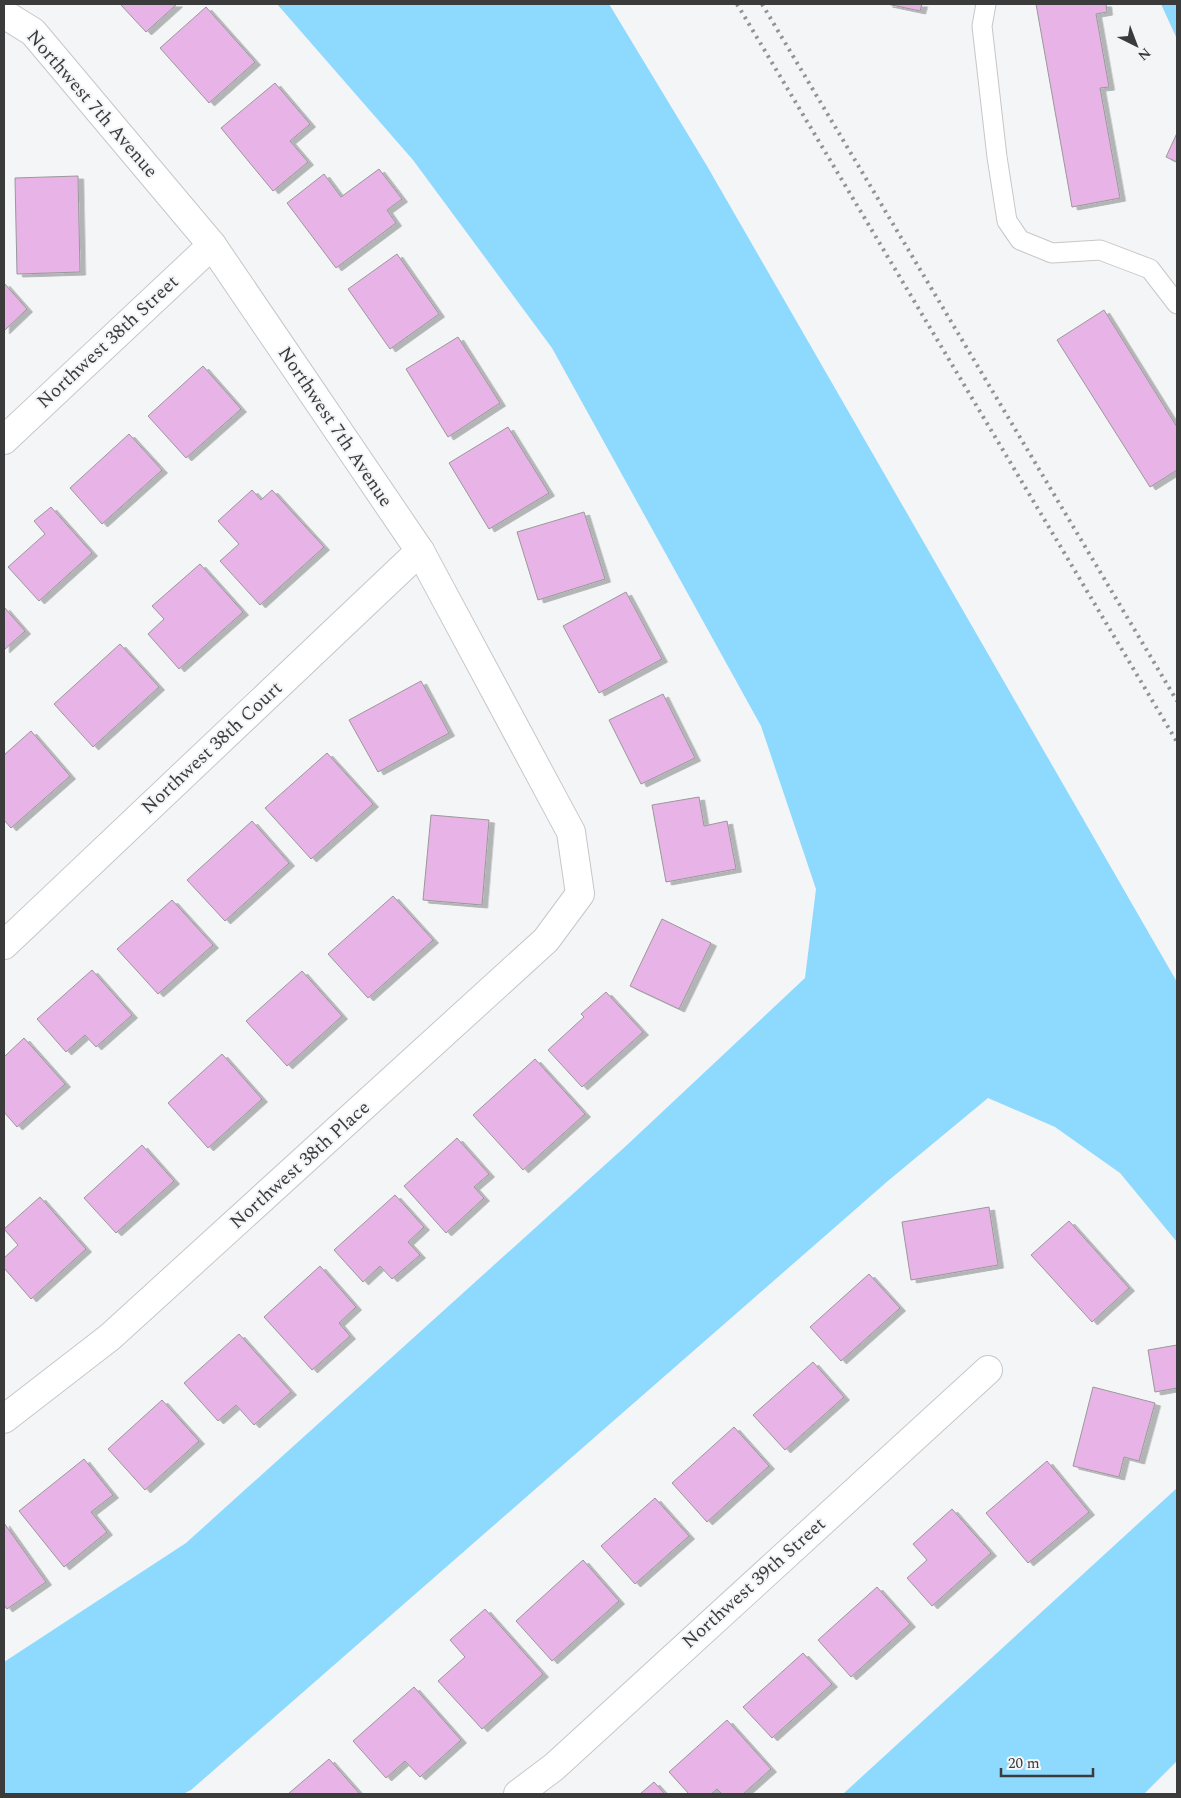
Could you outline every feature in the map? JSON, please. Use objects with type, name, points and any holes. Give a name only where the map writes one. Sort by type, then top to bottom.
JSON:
[{"type":"street","name":"Northwest 7th Avenue","points":[[4,14],[33,32],[212,245],[420,551],[572,832],[580,894]]},
{"type":"street","name":"Northwest 38th Street","points":[[4,440],[212,245]]},
{"type":"street","name":"Northwest 38th Court","points":[[4,945],[420,551]]},
{"type":"street","name":"Northwest 38th Place","points":[[4,1419],[110,1337],[275,1189],[546,940],[580,894]]},
{"type":"street","name":"Northwest 39th Street","points":[[518,1794],[554,1767],[988,1370]]},
{"type":"lane","points":[[986,4],[982,26],[996,156],[1007,221],[1020,240],[1052,253],[1100,250],[1150,269],[1170,286],[1177,304]]},
{"type":"water","points":[[277,4],[609,4],[707,166],[1177,982],[1177,1242],[1120,1173],[1055,1127],[988,1098],[889,1180],[191,1790],[183,1794],[4,1794],[4,1662],[186,1543],[627,1145],[805,978],[816,889],[761,726],[552,348],[413,160]]},
{"type":"water","points":[[1161,4],[1177,4],[1177,39]]},
{"type":"water","points":[[1177,1488],[1177,1761],[1144,1794],[843,1794]]},
{"type":"building","points":[[120,4],[177,4],[146,32]]},
{"type":"building","points":[[887,4],[922,4],[920,11]]},
{"type":"building","points":[[1036,4],[1106,4],[1107,12],[1096,14],[1109,87],[1100,88],[1120,198],[1072,207]]},
{"type":"building","points":[[206,7],[255,62],[209,103],[160,48]]},
{"type":"building","points":[[275,83],[310,124],[290,141],[308,162],[273,191],[221,128]]},
{"type":"building","points":[[1177,133],[1177,162],[1166,157]]},
{"type":"building","points":[[379,169],[402,199],[387,210],[396,223],[336,268],[287,203],[324,174],[341,197]]},
{"type":"building","points":[[78,176],[80,272],[17,274],[15,178]]},
{"type":"building","points":[[397,254],[439,314],[390,349],[348,289]]},
{"type":"building","points":[[4,283],[27,309],[4,331]]},
{"type":"building","points":[[1104,310],[1177,427],[1177,470],[1150,487],[1057,340]]},
{"type":"building","points":[[458,337],[500,403],[448,437],[406,369]]},
{"type":"building","points":[[203,366],[241,409],[186,458],[148,416]]},
{"type":"building","points":[[508,427],[549,493],[489,529],[449,463]]},
{"type":"building","points":[[129,434],[162,470],[102,524],[70,488]]},
{"type":"building","points":[[252,490],[261,500],[272,490],[324,547],[260,605],[220,561],[239,544],[218,521]]},
{"type":"building","points":[[51,507],[92,553],[39,601],[8,567],[45,534],[34,521]]},
{"type":"building","points":[[584,512],[605,579],[538,600],[517,532]]},
{"type":"building","points":[[200,564],[243,612],[179,669],[148,634],[164,619],[152,606]]},
{"type":"building","points":[[626,592],[662,659],[599,693],[563,626]]},
{"type":"building","points":[[4,607],[25,631],[4,650]]},
{"type":"building","points":[[120,644],[159,687],[93,747],[54,704]]},
{"type":"building","points":[[421,681],[449,733],[378,772],[349,720]]},
{"type":"building","points":[[663,694],[695,758],[641,784],[609,720]]},
{"type":"building","points":[[31,731],[70,776],[11,828],[4,820],[4,755]]},
{"type":"building","points":[[327,753],[373,804],[311,859],[265,808]]},
{"type":"building","points":[[699,797],[704,826],[727,821],[736,869],[666,882],[652,805]]},
{"type":"building","points":[[431,815],[489,820],[482,905],[423,900]]},
{"type":"building","points":[[252,821],[289,863],[225,921],[187,880]]},
{"type":"building","points":[[393,896],[433,940],[368,998],[328,954]]},
{"type":"building","points":[[172,900],[213,945],[158,994],[117,949]]},
{"type":"building","points":[[662,919],[711,943],[679,1009],[630,986]]},
{"type":"building","points":[[92,970],[132,1015],[96,1047],[85,1035],[66,1052],[37,1019]]},
{"type":"building","points":[[302,971],[342,1016],[287,1066],[246,1021]]},
{"type":"building","points":[[606,992],[643,1032],[582,1087],[548,1050],[584,1017],[581,1014]]},
{"type":"building","points":[[24,1038],[65,1084],[17,1127],[4,1112],[4,1057]]},
{"type":"building","points":[[222,1054],[262,1099],[208,1148],[168,1103]]},
{"type":"building","points":[[535,1059],[585,1114],[523,1170],[473,1115]]},
{"type":"building","points":[[457,1138],[489,1174],[474,1187],[484,1198],[446,1233],[404,1186]]},
{"type":"building","points":[[142,1145],[174,1181],[116,1233],[84,1198]]},
{"type":"building","points":[[395,1195],[424,1227],[408,1242],[420,1255],[392,1279],[380,1266],[363,1282],[334,1250]]},
{"type":"building","points":[[40,1197],[86,1249],[31,1299],[4,1268],[4,1258],[18,1245],[4,1229]]},
{"type":"building","points":[[989,1207],[998,1265],[911,1280],[902,1222]]},
{"type":"building","points":[[1069,1221],[1129,1288],[1092,1322],[1031,1255]]},
{"type":"building","points":[[320,1266],[356,1307],[339,1323],[350,1336],[312,1370],[264,1317]]},
{"type":"building","points":[[869,1274],[900,1308],[841,1361],[810,1327]]},
{"type":"building","points":[[239,1334],[291,1392],[254,1425],[236,1405],[218,1421],[184,1383]]},
{"type":"building","points":[[1177,1345],[1177,1388],[1155,1392],[1148,1350]]},
{"type":"building","points":[[813,1362],[844,1397],[785,1450],[753,1415]]},
{"type":"building","points":[[1093,1387],[1155,1403],[1139,1461],[1124,1457],[1119,1477],[1073,1466]]},
{"type":"building","points":[[162,1400],[199,1441],[145,1490],[108,1449]]},
{"type":"building","points":[[734,1427],[769,1466],[707,1522],[672,1483]]},
{"type":"building","points":[[84,1459],[113,1495],[91,1512],[107,1532],[64,1567],[19,1511]]},
{"type":"building","points":[[1047,1461],[1089,1512],[1028,1563],[986,1513]]},
{"type":"building","points":[[655,1498],[689,1536],[635,1584],[601,1546]]},
{"type":"building","points":[[952,1509],[991,1553],[932,1606],[907,1578],[927,1560],[913,1544]]},
{"type":"building","points":[[4,1523],[46,1582],[7,1609],[4,1605]]},
{"type":"building","points":[[583,1560],[619,1601],[552,1661],[516,1621]]},
{"type":"building","points":[[877,1587],[910,1624],[851,1677],[818,1640]]},
{"type":"building","points":[[485,1609],[543,1674],[482,1729],[438,1681],[465,1657],[450,1640]]},
{"type":"building","points":[[803,1653],[832,1684],[772,1738],[743,1707]]},
{"type":"building","points":[[414,1687],[461,1740],[420,1777],[405,1761],[386,1778],[353,1741]]},
{"type":"building","points":[[727,1720],[771,1769],[743,1794],[722,1794],[717,1789],[711,1794],[689,1794],[669,1772]]},
{"type":"building","points":[[329,1759],[360,1794],[288,1794]]},
{"type":"building","points":[[654,1782],[665,1794],[640,1794]]},
{"type":"railway","points":[[737,4],[1177,742]]},
{"type":"railway","points":[[762,4],[1177,701]]}]
